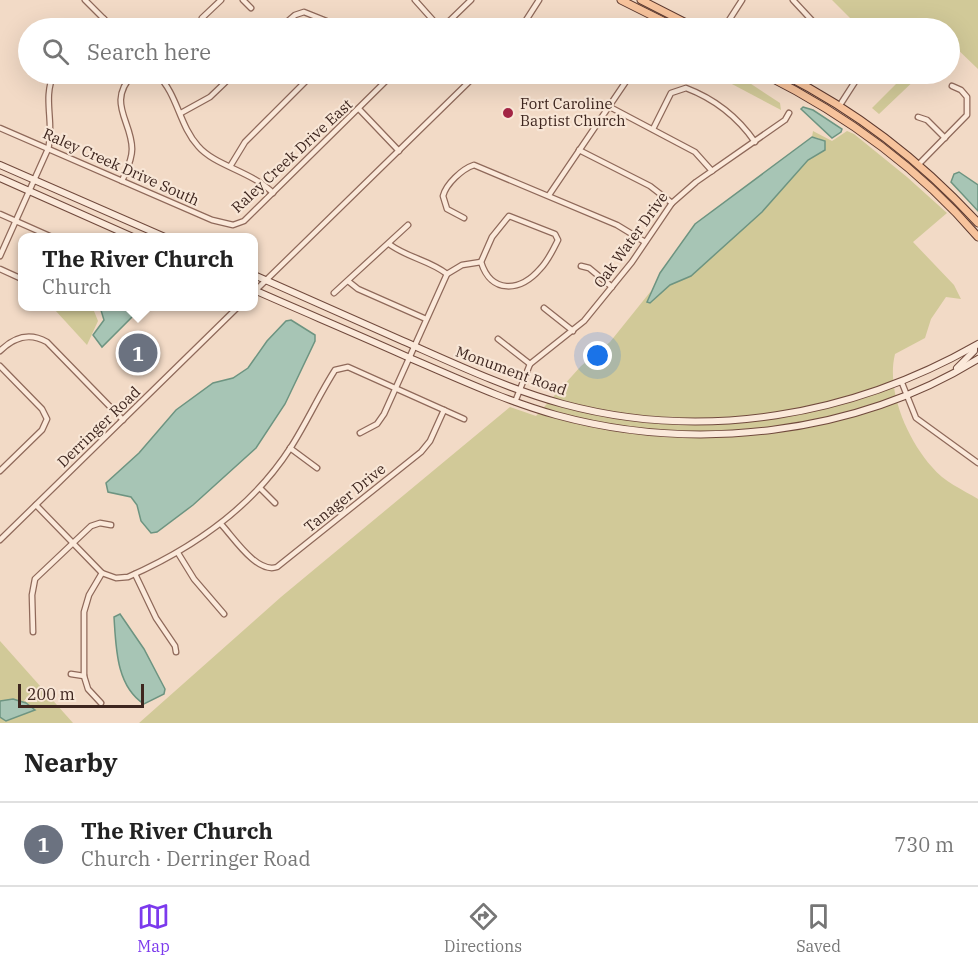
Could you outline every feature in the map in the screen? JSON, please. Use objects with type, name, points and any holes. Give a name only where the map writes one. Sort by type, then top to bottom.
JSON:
[{"type":"main road","points":[[621,0],[652,18]]},
{"type":"main road","points":[[641,0],[676,18]]},
{"type":"main road","points":[[782,84],[850,122],[937,187],[945,188]]},
{"type":"main road","points":[[801,84],[865,122],[919,164],[978,224]]},
{"type":"main road","points":[[850,122],[865,122]]},
{"type":"main road","points":[[865,132],[876,130]]},
{"type":"main road","points":[[901,160],[942,197],[978,237]]},
{"type":"main road","points":[[0,165],[158,233]]},
{"type":"main road","points":[[0,178],[126,233]]},
{"type":"main road","points":[[942,197],[951,199],[978,224]]},
{"type":"main road","name":"Monument Road","points":[[258,277],[519,390],[563,404],[618,416],[678,421],[725,421],[812,410],[902,383],[976,346]]},
{"type":"main road","name":"Monument Road","points":[[258,293],[516,402],[557,415],[611,427],[707,434],[792,427],[867,409],[906,395],[978,359]]},
{"type":"main road","points":[[945,377],[965,361],[976,346]]},
{"type":"street","points":[[86,0],[103,18]]},
{"type":"street","points":[[202,18],[220,0]]},
{"type":"street","points":[[243,0],[251,9]]},
{"type":"street","points":[[415,0],[432,18]]},
{"type":"street","points":[[452,18],[471,0]]},
{"type":"street","points":[[527,18],[539,0]]},
{"type":"street","points":[[730,18],[742,0]]},
{"type":"street","points":[[793,0],[810,18]]},
{"type":"street","points":[[292,18],[298,13],[313,14],[322,18]]},
{"type":"street","points":[[0,256],[48,149],[51,137],[51,84]]},
{"type":"street","points":[[122,181],[130,162],[132,148],[120,104],[127,84]]},
{"type":"street","points":[[166,84],[198,147],[208,155],[249,174],[273,193]]},
{"type":"street","points":[[181,113],[210,97],[224,84]]},
{"type":"street","points":[[231,165],[245,142],[303,84]]},
{"type":"street","name":"Raley Creek Drive East","points":[[233,225],[244,221],[383,84]]},
{"type":"street","points":[[258,288],[467,84]]},
{"type":"street","points":[[549,195],[624,84]]},
{"type":"street","points":[[840,105],[854,84]]},
{"type":"street","points":[[919,164],[968,111],[967,97],[952,86]]},
{"type":"street","points":[[653,129],[671,93],[680,88],[690,90],[728,111],[755,142]]},
{"type":"street","points":[[608,106],[695,152],[711,171]]},
{"type":"street","points":[[359,109],[399,151]]},
{"type":"street","name":"Oak Water Drive","points":[[516,402],[531,364],[573,331],[612,287],[672,203],[711,171],[785,120],[789,113]]},
{"type":"street","points":[[918,117],[927,120],[945,138]]},
{"type":"street","name":"Raley Creek Drive South","points":[[0,128],[221,224],[233,225]]},
{"type":"street","points":[[579,150],[650,186],[672,203]]},
{"type":"street","points":[[464,218],[447,209],[443,196],[448,186],[462,172],[474,165],[617,225],[645,242]]},
{"type":"street","points":[[0,214],[44,233]]},
{"type":"street","points":[[509,216],[557,236],[558,240],[540,269],[521,283],[503,286],[486,275],[481,262],[492,237],[509,216]]},
{"type":"street","points":[[334,293],[408,225]]},
{"type":"street","points":[[389,244],[405,255],[426,261],[447,274]]},
{"type":"street","points":[[360,433],[381,419],[447,274],[462,265],[481,262]]},
{"type":"street","points":[[581,266],[589,268],[612,287]]},
{"type":"street","points":[[0,269],[18,277]]},
{"type":"street","points":[[348,281],[358,289],[426,319]]},
{"type":"street","points":[[544,308],[573,331]]},
{"type":"street","name":"Derringer Road","points":[[0,540],[234,311]]},
{"type":"street","points":[[0,351],[18,338],[34,336],[47,342],[123,420]]},
{"type":"street","points":[[498,339],[531,364]]},
{"type":"street","points":[[0,366],[42,409],[46,419],[42,430],[0,471]]},
{"type":"street","points":[[36,505],[102,573],[116,578],[135,574],[178,553],[221,525],[260,488],[309,418],[334,370],[348,367],[464,419]]},
{"type":"street","points":[[902,383],[916,418],[978,463]]},
{"type":"street","name":"Tanager Drive","points":[[221,525],[263,568],[278,567],[421,452],[430,441],[444,410]]},
{"type":"street","points":[[290,448],[317,468]]},
{"type":"street","points":[[260,488],[275,503]]},
{"type":"street","points":[[33,632],[32,596],[35,579],[95,524],[111,525]]},
{"type":"street","points":[[178,553],[194,579],[224,614]]},
{"type":"street","points":[[101,703],[88,689],[84,676],[86,602],[102,573]]},
{"type":"street","points":[[135,574],[156,618],[175,646],[176,652]]},
{"type":"street","points":[[71,674],[84,676]]},
{"type":"shaded area","points":[[832,0],[978,0],[978,69],[960,52],[960,18],[850,18]]},
{"type":"shaded area","points":[[732,84],[751,84],[780,103],[781,110]]},
{"type":"shaded area","points":[[896,84],[910,84],[879,114],[872,108]]},
{"type":"shaded area","points":[[803,107],[813,110],[842,129],[841,132],[832,138],[801,109]]},
{"type":"shaded area","points":[[813,131],[832,141],[847,131],[854,134],[947,213],[913,242],[954,285],[961,299],[946,297],[931,319],[925,338],[895,354],[893,383],[901,414],[914,443],[923,456],[942,477],[978,499],[978,723],[139,723],[281,597],[510,407],[536,416],[581,366],[610,342],[651,291],[647,302],[650,303],[670,285],[691,276],[762,212],[808,160],[825,150],[819,138],[812,137]]},
{"type":"shaded area","points":[[812,137],[825,141],[825,150],[808,160],[762,212],[691,276],[670,285],[650,303],[647,302],[660,273],[695,224]]},
{"type":"shaded area","points":[[959,172],[978,185],[978,211],[951,182],[954,174]]},
{"type":"shaded area","points":[[56,311],[94,311],[98,321],[87,345]]},
{"type":"shaded area","points":[[101,311],[138,311],[102,347],[93,335],[104,320]]},
{"type":"shaded area","points":[[291,320],[315,335],[315,341],[285,404],[256,448],[193,505],[157,532],[151,533],[141,521],[137,505],[131,497],[108,492],[106,483],[139,453],[176,410],[213,383],[233,378],[248,368],[267,341],[286,321]]},
{"type":"shaded area","points":[[120,614],[144,649],[165,689],[164,694],[144,704],[128,687],[119,665],[114,617]]},
{"type":"shaded area","points":[[0,641],[73,723],[0,723]]},
{"type":"shaded area","points":[[13,699],[26,703],[35,710],[6,721],[0,717],[0,701]]},
{"type":"place","name":"Fort Caroline Baptist Church","points":[[508,113]]},
{"type":"place","name":"The River Church","points":[[138,353]]}]
